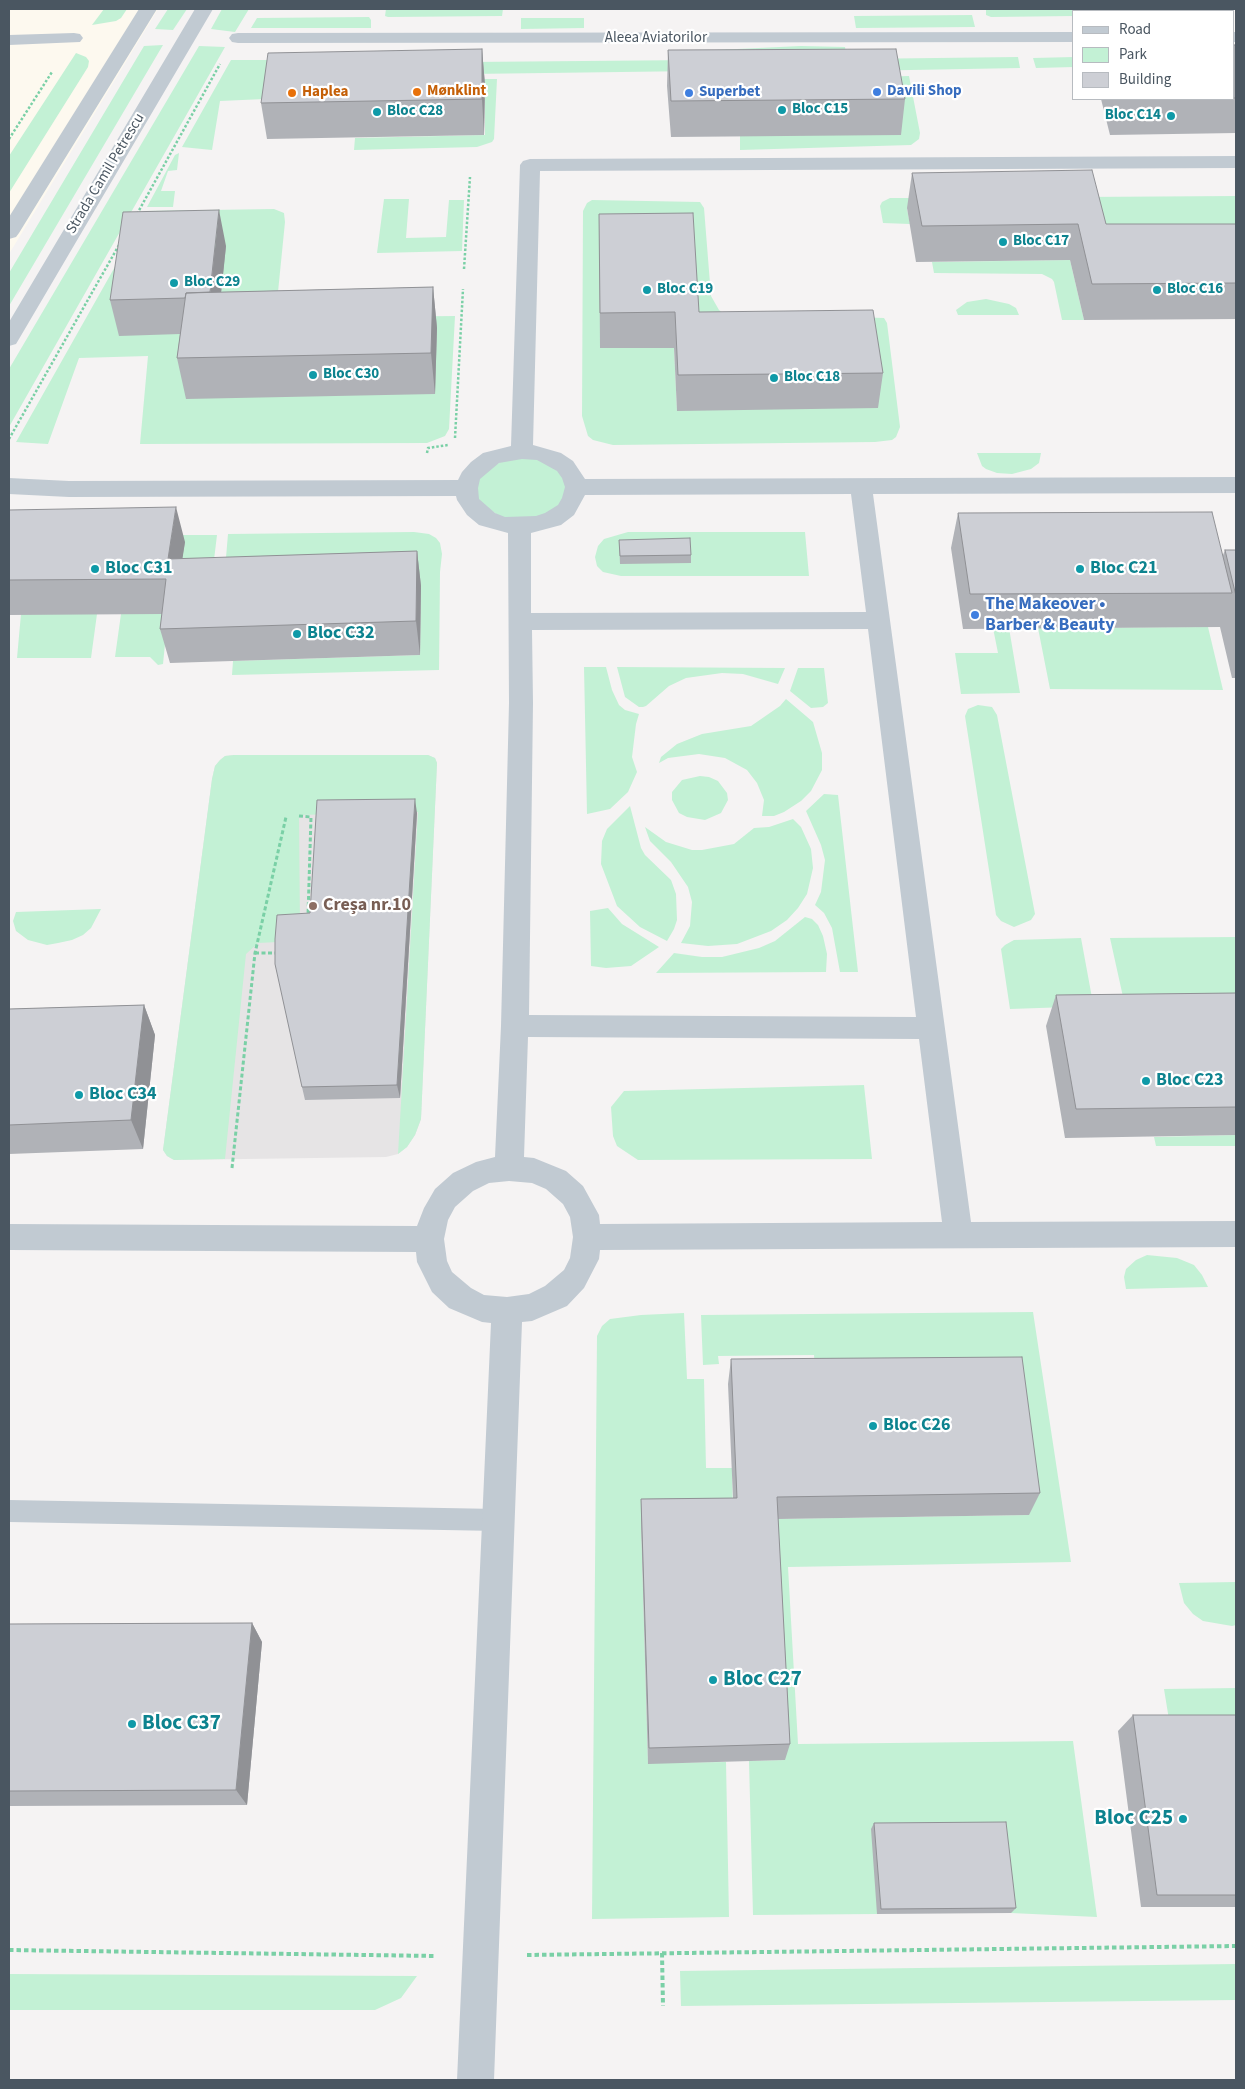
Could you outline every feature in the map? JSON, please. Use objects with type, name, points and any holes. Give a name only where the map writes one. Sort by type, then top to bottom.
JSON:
[{"type":"street","points":[[9,233],[148,9]]},
{"type":"street","name":"Strada Camil Petrescu","points":[[9,339],[204,9]]},
{"type":"street","points":[[9,40],[74,38]]},
{"type":"street","name":"Aleea Aviatorilor","points":[[238,38],[1072,38]]},
{"type":"street","points":[[522,452],[530,165],[1236,162]]},
{"type":"street","points":[[522,452],[538,453],[553,458],[565,466],[573,476],[576,487],[573,499],[566,510],[538,524],[520,526],[503,524],[487,519],[475,510],[468,500],[467,488],[470,476],[479,466],[491,458],[522,452]]},
{"type":"street","points":[[576,487],[1236,485]]},
{"type":"street","points":[[9,486],[68,489],[467,488]]},
{"type":"street","points":[[861,486],[958,1235]]},
{"type":"street","points":[[509,1168],[515,1026],[521,703],[520,526]]},
{"type":"street","points":[[520,622],[879,620]]},
{"type":"street","points":[[515,1026],[932,1028]]},
{"type":"street","points":[[509,1168],[534,1171],[556,1180],[573,1195],[584,1215],[588,1237],[584,1259],[574,1279],[556,1296],[532,1307],[507,1311],[482,1308],[460,1298],[442,1282],[432,1262],[429,1239],[434,1217],[445,1198],[463,1182],[486,1171],[509,1168]]},
{"type":"street","points":[[588,1237],[1236,1234]]},
{"type":"street","points":[[9,1237],[429,1239]]},
{"type":"street","points":[[475,2080],[507,1311]]},
{"type":"lane","points":[[9,1511],[498,1520]]},
{"type":"path","points":[[9,138],[74,38]]},
{"type":"path","points":[[134,218],[222,60],[238,38]]},
{"type":"path","points":[[464,269],[470,177]]},
{"type":"path","points":[[9,439],[120,244]]},
{"type":"path","points":[[427,456],[428,448],[445,447],[453,442],[456,435],[463,289]]},
{"type":"path","points":[[232,1168],[255,953],[286,816]]},
{"type":"path","points":[[299,816],[311,817],[308,923]]},
{"type":"path","points":[[255,953],[279,953]]},
{"type":"path","points":[[9,1950],[479,1956],[1236,1946]]},
{"type":"path","points":[[662,1954],[663,2006]]},
{"type":"shaded area","points":[[9,9],[158,9],[9,254]]},
{"type":"shaded area","name":"Creșa nr.10","points":[[428,755],[435,758],[437,763],[421,1119],[415,1135],[407,1147],[398,1154],[386,1157],[174,1160],[167,1156],[163,1150],[212,779],[215,766],[220,760],[225,756]]},
{"type":"green space","points":[[104,9],[127,9],[121,18],[116,21],[92,25]]},
{"type":"green space","points":[[168,9],[187,9],[173,30],[155,29]]},
{"type":"green space","points":[[222,9],[249,9],[235,32],[211,29]]},
{"type":"green space","points":[[386,9],[503,9],[502,16],[388,17],[385,16]]},
{"type":"green space","points":[[986,9],[1100,10],[1072,10],[1072,16],[991,17],[986,15]]},
{"type":"green space","points":[[972,15],[975,27],[856,28],[854,16]]},
{"type":"green space","points":[[369,17],[371,28],[251,28],[257,18]]},
{"type":"green space","points":[[521,18],[584,18],[584,28],[521,29]]},
{"type":"green space","points":[[163,45],[9,306],[9,273],[144,46]]},
{"type":"green space","points":[[199,46],[225,47],[9,427],[9,369]]},
{"type":"green space","points":[[801,46],[845,47],[847,60],[717,60],[716,50]]},
{"type":"green space","points":[[76,53],[86,57],[89,61],[88,67],[9,193],[9,156]]},
{"type":"green space","points":[[1018,57],[1020,68],[856,71],[854,59]]},
{"type":"green space","points":[[1072,57],[1072,67],[1036,68],[1033,58]]},
{"type":"green space","points":[[231,60],[337,60],[265,99],[220,101],[212,150],[182,147]]},
{"type":"green space","points":[[697,60],[697,71],[470,74],[470,62]]},
{"type":"green space","points":[[909,76],[920,133],[919,139],[911,145],[740,150],[740,136],[872,77]]},
{"type":"green space","points":[[470,79],[497,79],[494,139],[492,142],[477,147],[354,150],[355,138],[485,135],[485,85],[469,85]]},
{"type":"green space","points":[[179,153],[177,170],[168,171],[161,191],[175,191],[173,207],[147,207],[175,155]]},
{"type":"green space","points":[[1236,196],[1236,259],[1097,260],[1080,197]]},
{"type":"green space","points":[[890,198],[965,198],[907,209],[910,224],[883,223],[880,206],[882,202]]},
{"type":"green space","points":[[384,199],[409,199],[406,238],[446,237],[449,200],[464,200],[462,251],[377,253]]},
{"type":"green space","points":[[592,200],[700,202],[704,208],[711,296],[719,310],[723,313],[884,318],[887,323],[900,427],[896,437],[892,440],[875,442],[613,445],[593,440],[588,436],[582,416],[583,211],[587,203]],"holes":[[[869,345],[677,410],[674,348]]]},
{"type":"green space","points":[[274,209],[284,213],[285,222],[277,302],[364,317],[455,316],[449,429],[445,436],[427,443],[140,444],[148,356],[79,358],[48,444],[16,442],[134,233],[144,211]],"holes":[[[225,246],[219,317],[195,334]]]},
{"type":"green space","points":[[1070,260],[1084,320],[1062,320],[1054,282],[1042,274],[934,273],[932,262]]},
{"type":"green space","points":[[986,299],[1009,304],[1016,308],[1019,315],[958,315],[956,310],[967,302]]},
{"type":"green space","points":[[977,453],[1041,453],[1039,463],[1031,469],[1012,474],[997,473],[986,469],[982,466]]},
{"type":"green space","points":[[532,458],[543,461],[561,473],[567,489],[560,506],[541,517],[504,519],[478,502],[475,484],[486,469],[507,459]]},
{"type":"green space","points":[[414,532],[429,534],[436,538],[440,543],[442,554],[440,572],[439,670],[232,675],[233,661],[420,655],[421,586],[223,593],[228,534]]},
{"type":"green space","points":[[628,532],[805,532],[809,576],[621,576],[603,572],[597,566],[595,557],[598,546],[604,539]]},
{"type":"green space","points":[[84,535],[217,535],[210,593]]},
{"type":"green space","points":[[21,614],[97,614],[91,658],[17,658]]},
{"type":"green space","points":[[121,614],[168,614],[163,664],[158,665],[150,657],[115,657]]},
{"type":"green space","points":[[1208,627],[1223,690],[1050,689],[1038,628]]},
{"type":"green space","points":[[993,628],[1009,628],[1020,693],[961,694],[955,653],[998,653]]},
{"type":"green space","points":[[584,667],[606,667],[612,690],[619,705],[625,710],[639,714],[632,757],[637,772],[628,792],[610,809],[587,814]]},
{"type":"green space","points":[[617,667],[785,668],[778,684],[743,674],[722,673],[686,678],[669,686],[646,706],[639,707],[625,697]]},
{"type":"green space","points":[[798,668],[824,668],[828,703],[823,707],[811,708],[790,691]]},
{"type":"green space","points":[[786,699],[813,722],[822,753],[822,770],[811,791],[801,801],[784,812],[774,816],[762,816],[764,800],[757,783],[747,770],[725,758],[699,754],[668,758],[659,763],[661,757],[677,744],[702,734],[751,726],[780,706]]},
{"type":"green space","points":[[978,705],[992,707],[997,715],[1035,914],[1031,920],[1014,927],[1001,921],[996,915],[965,716],[968,709]]},
{"type":"green space","points":[[428,755],[435,758],[437,763],[421,1119],[415,1135],[407,1147],[398,1154],[418,812],[299,815],[300,927],[278,942],[258,943],[246,954],[225,1159],[174,1160],[167,1156],[163,1150],[212,779],[215,766],[220,760],[225,756]]},
{"type":"green space","points":[[700,776],[718,781],[727,793],[728,800],[721,813],[705,820],[687,817],[679,813],[672,800],[672,792],[682,780]]},
{"type":"green space","points":[[824,794],[838,795],[858,972],[840,972],[832,928],[824,913],[815,905],[821,892],[825,860],[821,845],[806,811]]},
{"type":"green space","points":[[630,806],[641,848],[645,855],[671,880],[676,894],[677,920],[667,941],[640,927],[617,906],[601,864],[602,841],[607,829]]},
{"type":"green space","points":[[793,819],[801,827],[811,849],[813,868],[807,894],[798,908],[787,920],[771,931],[737,944],[708,946],[681,943],[690,926],[692,902],[688,887],[671,862],[650,841],[645,827],[666,842],[692,850],[702,850],[734,844],[754,828],[769,827]]},
{"type":"green space","points":[[608,908],[622,924],[659,947],[631,966],[606,968],[591,966],[590,911]]},
{"type":"green space","points":[[101,909],[91,928],[83,935],[72,940],[47,945],[28,940],[16,931],[13,921],[16,912]]},
{"type":"green space","points":[[805,917],[812,919],[818,925],[823,936],[827,954],[826,972],[656,973],[674,953],[702,957],[722,957],[759,948],[775,941]]},
{"type":"green space","points":[[1236,937],[1236,1023],[1129,1024],[1110,938]]},
{"type":"green space","points":[[1081,938],[1097,1025],[1068,1007],[1010,1009],[1001,949],[1005,945],[1014,940]]},
{"type":"green space","points":[[864,1085],[872,1159],[638,1160],[617,1146],[613,1136],[611,1107],[624,1091]]},
{"type":"green space","points":[[1236,1135],[1236,1146],[1156,1146],[1154,1137]]},
{"type":"green space","points":[[1147,1255],[1177,1258],[1194,1265],[1208,1287],[1126,1289],[1124,1277],[1126,1269],[1136,1260]]},
{"type":"green space","points":[[1033,1312],[1071,1562],[788,1567],[798,1744],[1073,1741],[1097,1917],[1011,1913],[1001,1829],[877,1914],[753,1915],[749,1761],[785,1760],[772,1519],[1029,1515],[816,1383],[814,1355],[718,1356],[719,1364],[703,1365],[701,1315]]},
{"type":"green space","points":[[684,1313],[687,1379],[704,1379],[706,1468],[732,1468],[733,1519],[641,1521],[648,1763],[726,1762],[729,1917],[592,1919],[597,1336],[602,1326],[610,1319]]},
{"type":"green space","points":[[1236,1582],[1236,1625],[1232,1626],[1203,1621],[1193,1614],[1184,1603],[1179,1583]]},
{"type":"green space","points":[[1236,1688],[1236,1732],[1171,1732],[1164,1689]]},
{"type":"green space","points":[[1236,1964],[1236,2000],[681,2006],[680,1971]]},
{"type":"green space","points":[[9,1974],[417,1976],[401,1998],[375,2010],[9,2010]]},
{"type":"building","points":[[1235,45],[1236,45],[1235,98]]},
{"type":"building","points":[[482,49],[482,99],[261,103],[268,53]]},
{"type":"building","points":[[896,49],[905,99],[671,101],[668,50]]},
{"type":"building","points":[[1092,170],[1106,224],[1236,224],[1236,283],[1092,284],[1078,224],[922,226],[912,173]]},
{"type":"building","points":[[219,210],[210,292],[186,293],[185,298],[110,300],[123,212]]},
{"type":"building","points":[[693,213],[699,312],[873,310],[883,373],[678,375],[675,312],[600,313],[599,214]]},
{"type":"building","points":[[433,287],[431,353],[177,358],[186,293]]},
{"type":"building","points":[[176,507],[168,559],[417,551],[416,621],[160,629],[166,579],[9,580],[9,510]]},
{"type":"building","points":[[1212,512],[1232,593],[970,594],[958,513]]},
{"type":"building","points":[[690,538],[691,555],[620,556],[619,540]]},
{"type":"building","points":[[1225,550],[1236,550],[1236,596]]},
{"type":"building","points":[[415,799],[397,1085],[302,1087],[275,964],[275,939],[277,915],[310,913],[317,800]]},
{"type":"building","name":"Bloc C23","points":[[1236,993],[1236,1107],[1076,1109],[1056,995]]},
{"type":"building","name":"Bloc C34","points":[[144,1005],[131,1120],[9,1125],[9,1009]]},
{"type":"building","points":[[1022,1357],[1040,1493],[777,1497],[790,1744],[649,1748],[641,1499],[737,1498],[731,1359]]},
{"type":"building","name":"Bloc C37","points":[[252,1623],[236,1790],[9,1791],[9,1624]]},
{"type":"building","name":"Bloc C25","points":[[1133,1715],[1236,1715],[1236,1895],[1157,1895]]},
{"type":"building","points":[[1006,1822],[1016,1908],[881,1909],[874,1823]]},
{"type":"place","name":"Mønklint","points":[[417,92]]},
{"type":"place","name":"Davili Shop","points":[[877,92]]},
{"type":"place","name":"Haplea","points":[[292,93]]},
{"type":"place","name":"Superbet","points":[[689,93]]},
{"type":"place","name":"Bloc C15","points":[[782,110]]},
{"type":"place","name":"Bloc C28","points":[[377,112]]},
{"type":"place","name":"Bloc C14","points":[[1171,116]]},
{"type":"place","name":"Bloc C17","points":[[1003,242]]},
{"type":"place","name":"Bloc C29","points":[[174,283]]},
{"type":"place","name":"Bloc C19","points":[[647,290]]},
{"type":"place","name":"Bloc C16","points":[[1157,290]]},
{"type":"place","name":"Bloc C30","points":[[313,375]]},
{"type":"place","name":"Bloc C18","points":[[774,378]]},
{"type":"place","name":"Bloc C31","points":[[95,569]]},
{"type":"place","name":"Bloc C21","points":[[1080,569]]},
{"type":"place","name":"The Makeover • Barber & Beauty","points":[[975,615]]},
{"type":"place","name":"Bloc C32","points":[[297,634]]},
{"type":"place","name":"Creșa nr.10","points":[[313,906]]},
{"type":"place","name":"Bloc C23","points":[[1146,1081]]},
{"type":"place","name":"Bloc C34","points":[[79,1095]]},
{"type":"place","name":"Bloc C26","points":[[873,1426]]},
{"type":"place","name":"Bloc C27","points":[[713,1680]]},
{"type":"place","name":"Bloc C37","points":[[132,1724]]},
{"type":"place","name":"Bloc C25","points":[[1183,1819]]}]
